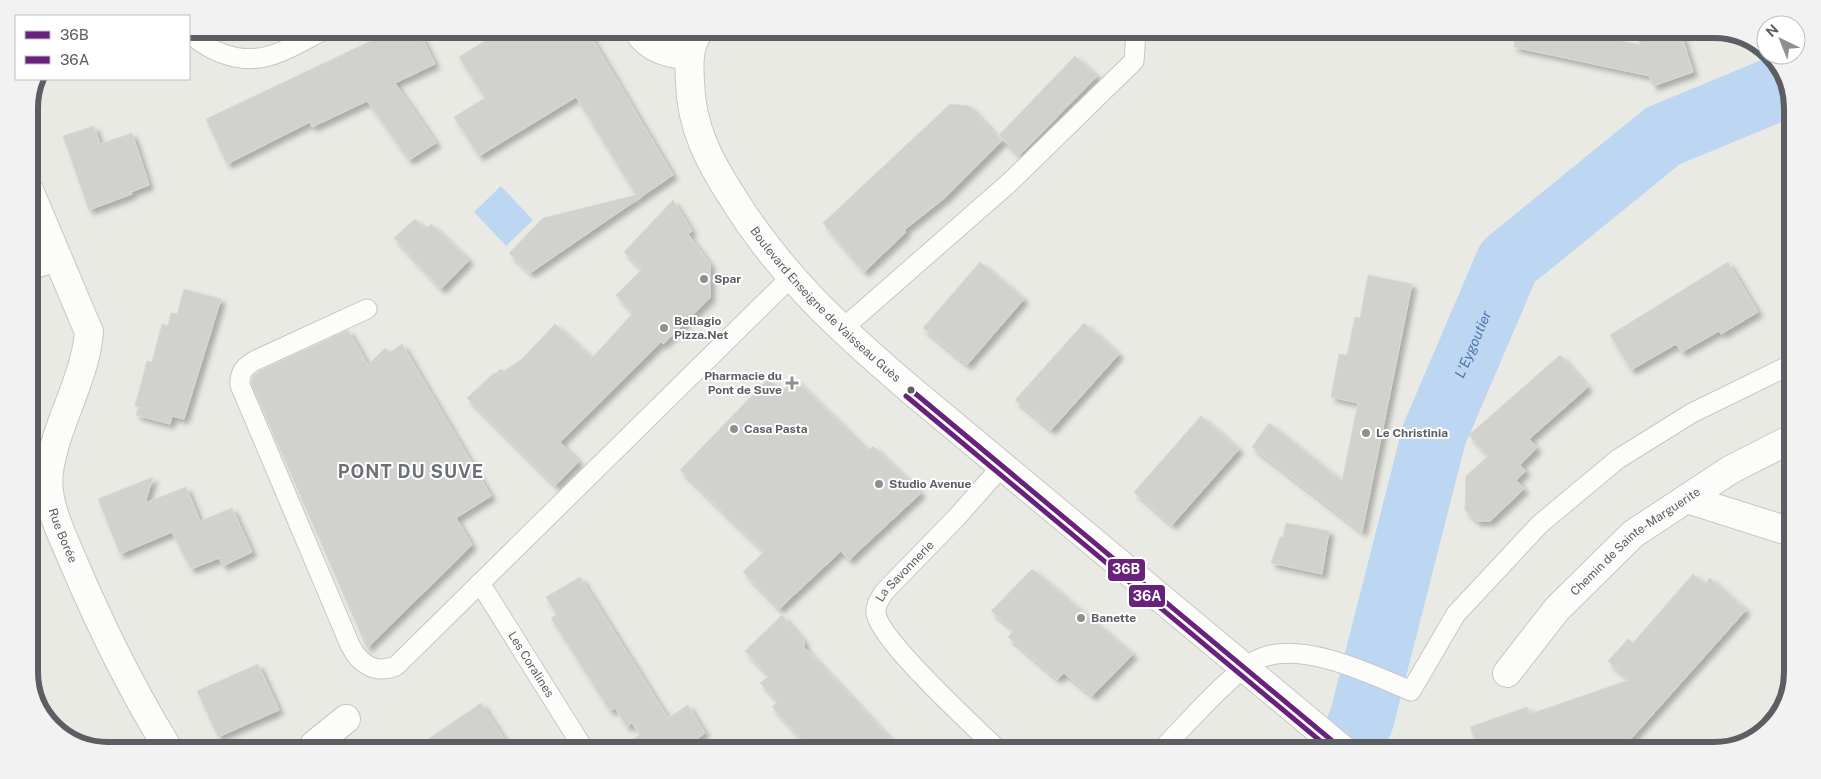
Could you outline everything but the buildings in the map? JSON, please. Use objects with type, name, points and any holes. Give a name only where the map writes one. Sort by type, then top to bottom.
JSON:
[{"type":"street","name":"Boulevard Enseigne de Vaisseau Guès","points":[[645,38],[664,53],[693,39],[690,104],[708,158],[750,226],[791,277],[841,330],[1333,742]]},
{"type":"street","name":"Rue Borée","points":[[38,212],[89,332],[85,357],[60,428],[49,468],[49,496],[93,609],[126,675],[164,742]]},
{"type":"street","points":[[38,263],[57,257]]},
{"type":"street","name":"Chemin de Sainte-Marguerite","points":[[1507,673],[1557,609],[1633,534],[1730,470],[1784,443]]},
{"type":"street","points":[[1687,498],[1784,530]]},
{"type":"street","points":[[318,742],[346,719]]},
{"type":"lane","points":[[196,38],[201,43],[230,57],[261,59],[278,54],[309,38]]},
{"type":"lane","points":[[841,330],[1009,183],[1134,61],[1136,38]]},
{"type":"lane","points":[[367,309],[249,363],[241,372],[240,385],[350,645],[354,653],[366,666],[380,670],[396,666],[791,277]]},
{"type":"lane","points":[[1169,742],[1244,668],[1262,657],[1289,652],[1315,655],[1411,690],[1456,614],[1540,524],[1618,459],[1692,413],[1783,368]]},
{"type":"lane","name":"La Savonnerie","points":[[990,742],[896,648],[875,613],[877,602],[884,592],[957,517],[1002,466]]},
{"type":"lane","name":"Les Coralines","points":[[480,583],[579,742]]},
{"type":"water","points":[[501,186],[533,220],[506,246],[474,212]]},
{"type":"waterway","name":"L'Eygoutier","points":[[1353,742],[1362,718],[1434,435],[1508,262],[1663,136],[1781,87]]},
{"type":"transit line","name":"36B","points":[[911,390],[1334,742]]},
{"type":"transit line","name":"36A","points":[[906,396],[1322,742]]},
{"type":"place","name":"Spar","points":[[704,279]]},
{"type":"place","name":"Bellagio Pizza.Net","points":[[664,328]]},
{"type":"place","name":"Pharmacie du Pont de Suve","points":[[792,383]]},
{"type":"place","name":"Casa Pasta","points":[[734,429]]},
{"type":"place","name":"Le Christinia","points":[[1366,433]]},
{"type":"place","name":"Studio Avenue","points":[[879,484]]},
{"type":"place","name":"Banette","points":[[1081,618]]},
{"type":"district","name":"PONT DU SUVE","points":[[411,471]]}]
